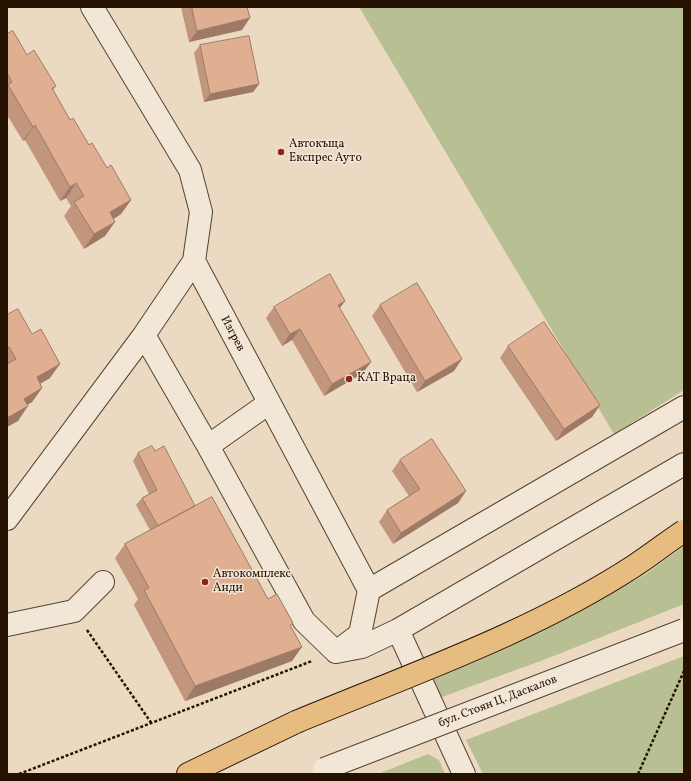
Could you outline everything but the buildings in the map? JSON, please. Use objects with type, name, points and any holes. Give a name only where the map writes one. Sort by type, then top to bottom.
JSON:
[{"type":"main road","points":[[188,774],[296,722],[524,626],[580,597],[634,566],[684,531]]},
{"type":"street","points":[[7,518],[144,335],[194,261],[201,212],[190,170],[92,7]]},
{"type":"street","name":"Изгрев","points":[[194,261],[369,590]]},
{"type":"street","points":[[144,335],[208,446],[304,621],[336,652]]},
{"type":"street","points":[[208,446],[269,404]]},
{"type":"street","points":[[336,652],[360,634],[369,590],[684,406]]},
{"type":"street","points":[[336,652],[362,647],[398,630],[684,464]]},
{"type":"street","points":[[7,625],[74,611],[103,582]]},
{"type":"street","points":[[398,630],[464,774]]},
{"type":"street","name":"бул. Стоян Ц. Даскалов","points":[[318,772],[684,630]]},
{"type":"path","points":[[74,611],[152,724]]},
{"type":"path","points":[[19,774],[336,652]]},
{"type":"path","points":[[638,774],[684,670]]},
{"type":"green space","points":[[359,7],[684,7],[684,390],[614,434]]},
{"type":"green space","points":[[684,546],[684,604],[546,659],[439,698],[431,679],[555,623],[646,574]]},
{"type":"green space","points":[[684,656],[684,774],[483,774],[466,740]]},
{"type":"green space","points":[[428,754],[439,760],[445,774],[378,774]]},
{"type":"place","name":"Автокъща Експрес Ауто","points":[[281,152]]},
{"type":"place","name":"КАТ Враца","points":[[349,379]]},
{"type":"place","name":"Автокомплекс Анди","points":[[205,582]]}]
